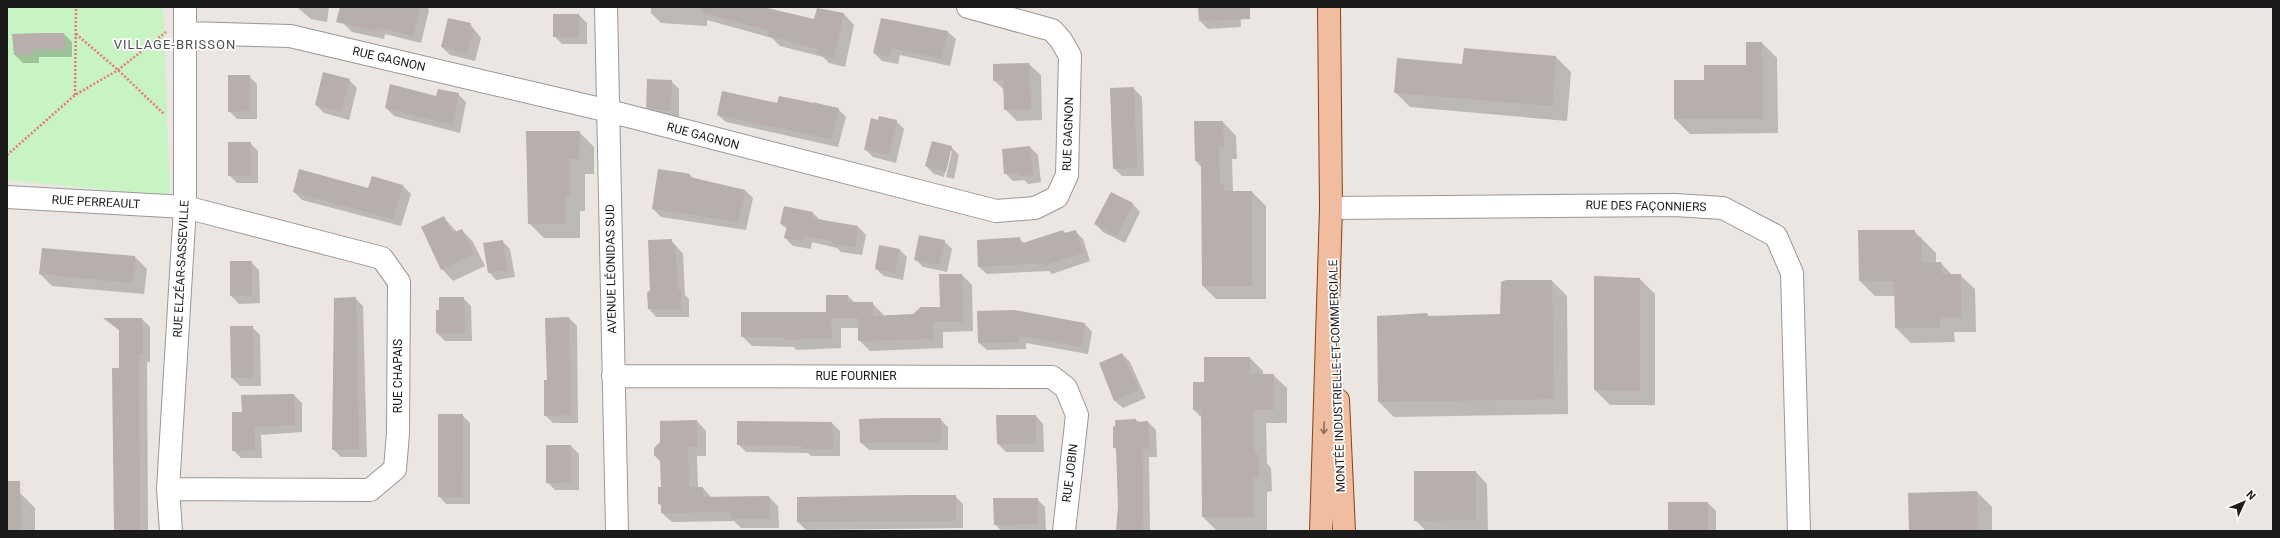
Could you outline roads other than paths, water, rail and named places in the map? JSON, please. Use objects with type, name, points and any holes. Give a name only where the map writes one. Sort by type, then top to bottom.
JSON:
[{"type":"main road","name":"MONTÉE INDUSTRIELLE-ET-COMMERCIALE","points":[[1329,7],[1331,215],[1344,531]]},
{"type":"main road","name":"MONTÉE INDUSTRIELLE-ET-COMMERCIALE","points":[[1321,531],[1331,215]]},
{"type":"street","name":"AVENUE LÉONIDAS SUD","points":[[606,7],[617,531]]},
{"type":"street","name":"RUE GAGNON","points":[[186,18],[290,36],[609,111],[996,212],[1035,208],[1058,197],[1067,174],[1070,56],[1061,40],[1052,30],[968,7]]},
{"type":"street","name":"RUE ELZÉAR-SASSEVILLE","points":[[171,531],[168,489],[185,207],[186,18]]},
{"type":"street","name":"RUE PERREAULT","points":[[7,197],[185,207]]},
{"type":"street","name":"RUE DES FAÇONNIERS","points":[[1331,215],[1691,206],[1722,208],[1776,236],[1792,272],[1799,531]]},
{"type":"street","name":"RUE CHAPAIS","points":[[168,489],[370,490],[395,469],[398,433],[399,282],[382,258],[185,207]]},
{"type":"street","name":"RUE FOURNIER","points":[[613,376],[1052,377],[1066,388],[1077,415]]},
{"type":"street","name":"RUE JOBIN","points":[[1064,531],[1077,415]]},
{"type":"district","name":"VILLAGE-BRISSON","points":[[175,44]]}]
